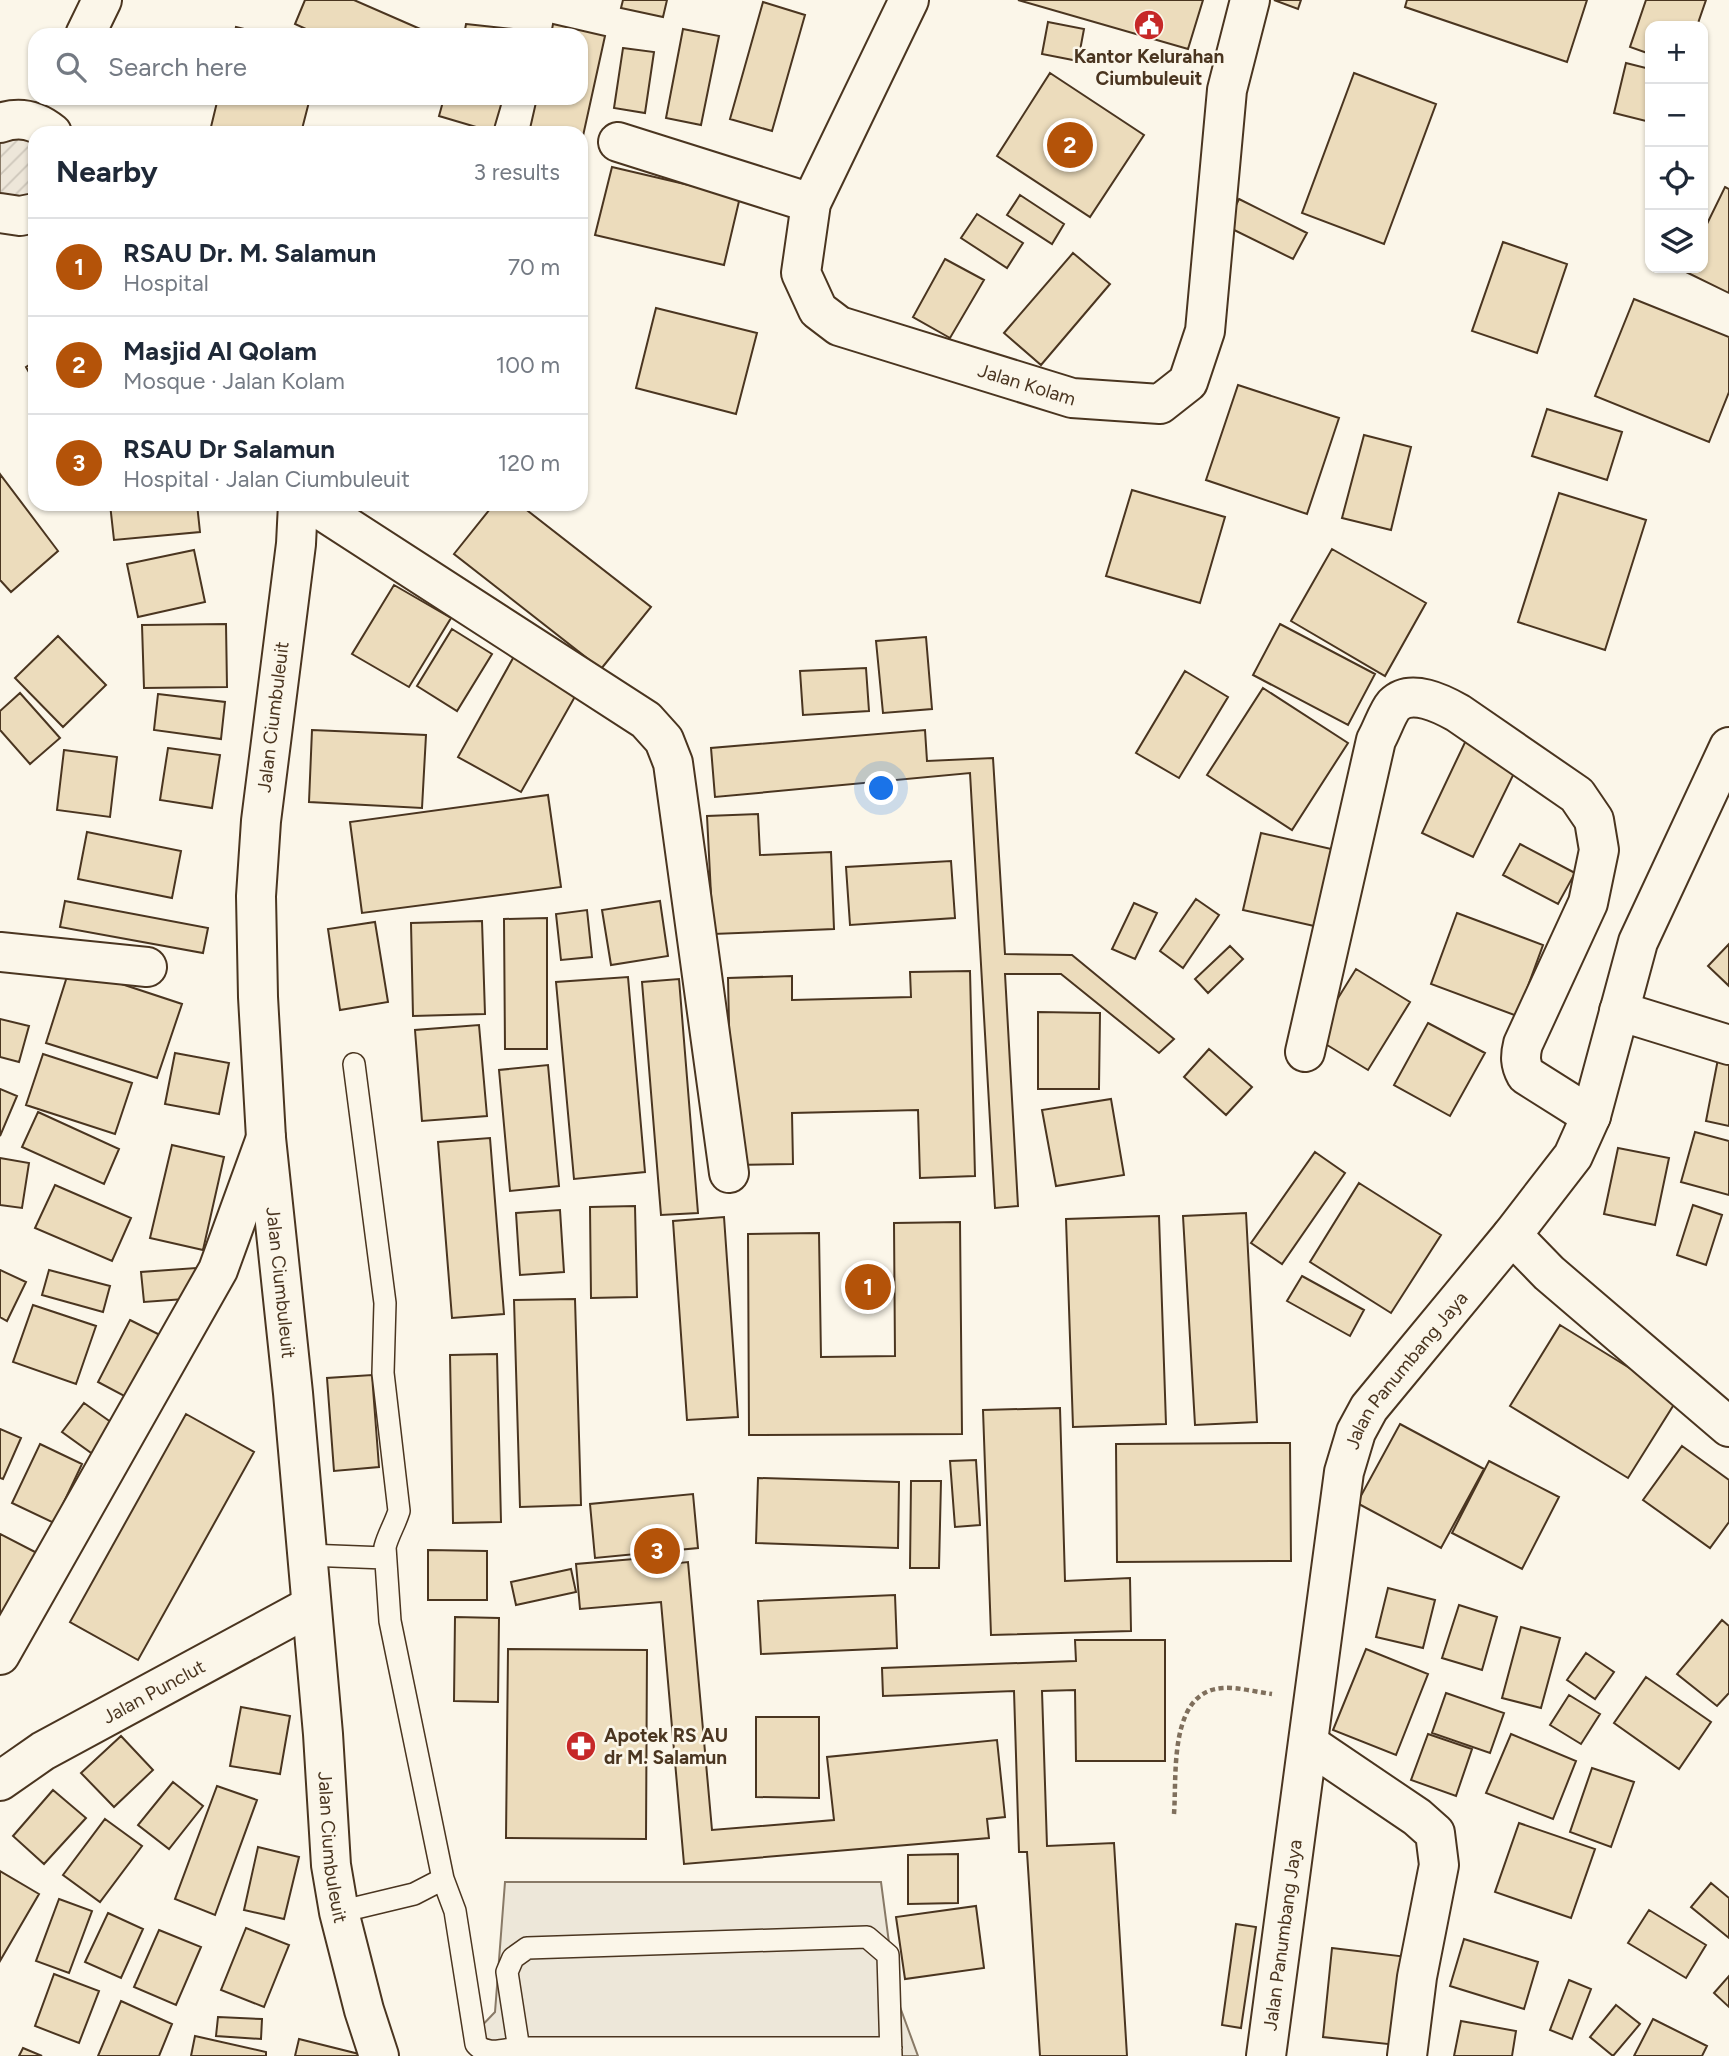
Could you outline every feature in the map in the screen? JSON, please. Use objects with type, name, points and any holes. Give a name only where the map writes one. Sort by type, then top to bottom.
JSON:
[{"type":"street","points":[[89,28],[102,0]]},
{"type":"street","name":"Jalan Kolam","points":[[909,0],[811,203],[801,273],[818,310],[839,326],[1072,398],[1160,404],[1188,382],[1205,331],[1227,90],[1250,0]]},
{"type":"street","points":[[0,123],[11,119],[51,119]]},
{"type":"street","points":[[618,142],[811,203]]},
{"type":"street","points":[[0,213],[28,214]]},
{"type":"street","name":"Jalan Ciumbuleuit","points":[[298,511],[296,544],[261,821],[256,896],[258,997],[267,1138],[323,1734],[331,1865],[339,1912],[364,2010],[379,2056]]},
{"type":"street","points":[[323,511],[646,720],[664,740],[673,763],[729,1173]]},
{"type":"street","points":[[1306,1052],[1376,740],[1395,704],[1416,698],[1438,702],[1577,795],[1594,820],[1599,850],[1588,903],[1522,1044],[1520,1055],[1526,1074],[1591,1116]]},
{"type":"street","name":"Jalan Panumbang Jaya","points":[[1266,2056],[1344,1472],[1356,1432],[1369,1408],[1512,1235],[1573,1156],[1591,1116],[1638,942],[1729,747]]},
{"type":"street","points":[[0,952],[147,967]]},
{"type":"street","points":[[1619,1011],[1729,1045]]},
{"type":"street","points":[[0,1655],[218,1270],[267,1138]]},
{"type":"street","points":[[1512,1235],[1549,1273],[1729,1427]]},
{"type":"street","name":"Jalan Punclut","points":[[0,1782],[43,1751],[311,1606]]},
{"type":"street","points":[[1309,1744],[1417,1817],[1435,1833],[1439,1865],[1417,1978],[1407,2056]]},
{"type":"lane","points":[[354,1064],[384,1303],[383,1373],[399,1511],[393,1531],[387,1539],[385,1558],[390,1621],[443,1879],[455,1911],[476,2043],[487,2052],[519,2052],[891,2052],[888,1955],[867,1937],[527,1948],[513,1958],[507,1972],[519,2052]]},
{"type":"lane","points":[[307,1555],[385,1558]]},
{"type":"lane","points":[[339,1912],[414,1894],[443,1879]]},
{"type":"path","points":[[1174,1814],[1180,1727],[1191,1702],[1204,1693],[1222,1688],[1315,1699]]},
{"type":"shaded area","points":[[0,131],[28,133],[28,203],[0,201]]},
{"type":"shaded area","points":[[505,1882],[881,1882],[896,1996],[918,2056],[483,2056],[474,2034],[495,2012]]},
{"type":"building","points":[[305,0],[354,0],[418,28],[304,28],[295,24]]},
{"type":"building","points":[[623,0],[667,0],[663,17],[621,8]]},
{"type":"building","name":"Kantor Kelurahan Ciumbuleuit","points":[[1018,0],[1203,0],[1188,49]]},
{"type":"building","points":[[1274,0],[1301,0],[1298,9]]},
{"type":"building","points":[[1407,0],[1587,0],[1567,62],[1405,7]]},
{"type":"building","points":[[1646,0],[1706,0],[1699,21],[1645,21],[1645,52],[1630,47]]},
{"type":"building","points":[[763,2],[805,15],[772,131],[730,119]]},
{"type":"building","points":[[1048,22],[1084,29],[1078,61],[1042,54]]},
{"type":"building","points":[[466,24],[503,28],[465,28]]},
{"type":"building","points":[[553,24],[570,28],[552,28]]},
{"type":"building","points":[[683,29],[719,36],[701,125],[666,118]]},
{"type":"building","points":[[588,32],[605,36],[585,126],[531,126],[535,105],[588,105]]},
{"type":"building","points":[[623,48],[654,52],[645,113],[614,108]]},
{"type":"building","points":[[1626,63],[1645,68],[1645,121],[1614,113]]},
{"type":"building","points":[[1050,73],[1144,135],[1090,217],[997,156]]},
{"type":"building","points":[[1354,73],[1436,104],[1384,244],[1302,213]]},
{"type":"building","points":[[216,105],[308,105],[303,126],[211,126]]},
{"type":"building","points":[[442,105],[501,105],[495,126],[473,126],[439,116]]},
{"type":"building","points":[[612,167],[740,197],[724,265],[595,235]]},
{"type":"building","points":[[1725,187],[1729,189],[1729,293],[1688,273],[1708,273],[1708,222]]},
{"type":"building","points":[[1020,195],[1064,224],[1052,244],[1007,215]]},
{"type":"building","points":[[1239,199],[1307,233],[1293,259],[1226,226]]},
{"type":"building","points":[[977,214],[1023,243],[1007,268],[961,238]]},
{"type":"building","points":[[1503,242],[1567,264],[1537,353],[1472,331]]},
{"type":"building","points":[[1073,253],[1110,284],[1041,365],[1004,333]]},
{"type":"building","points":[[945,259],[984,280],[950,338],[913,317]]},
{"type":"building","points":[[1634,299],[1729,337],[1729,392],[1709,442],[1595,396]]},
{"type":"building","points":[[656,308],[757,333],[736,414],[636,388]]},
{"type":"building","points":[[1238,385],[1339,418],[1307,514],[1206,480]]},
{"type":"building","points":[[1547,409],[1622,432],[1607,480],[1532,456]]},
{"type":"building","points":[[1364,435],[1411,447],[1391,530],[1342,518]]},
{"type":"building","points":[[0,474],[58,551],[11,592],[0,580]]},
{"type":"building","points":[[1132,490],[1225,517],[1200,603],[1106,576]]},
{"type":"building","points":[[1559,493],[1646,520],[1605,650],[1518,622]]},
{"type":"building","points":[[111,511],[198,511],[200,532],[114,540]]},
{"type":"building","points":[[488,511],[528,511],[651,607],[601,669],[454,554]]},
{"type":"building","points":[[1332,549],[1426,603],[1385,676],[1291,621]]},
{"type":"building","points":[[194,550],[205,602],[138,617],[127,564]]},
{"type":"building","points":[[394,585],[451,618],[409,687],[352,654]]},
{"type":"building","points":[[226,624],[227,687],[144,688],[142,625]]},
{"type":"building","points":[[1280,624],[1375,674],[1348,725],[1253,675]]},
{"type":"building","points":[[452,629],[492,654],[457,711],[417,686]]},
{"type":"building","points":[[58,636],[106,685],[63,727],[15,678]]},
{"type":"building","points":[[926,637],[932,709],[883,713],[876,641]]},
{"type":"building","points":[[517,651],[581,686],[521,792],[458,757]]},
{"type":"building","points":[[866,668],[869,711],[803,715],[800,671]]},
{"type":"building","points":[[1185,671],[1228,697],[1179,778],[1136,753]]},
{"type":"building","points":[[1263,688],[1348,743],[1292,830],[1207,775]]},
{"type":"building","points":[[20,693],[60,738],[30,764],[0,730],[0,711]]},
{"type":"building","points":[[158,694],[225,702],[221,739],[154,730]]},
{"type":"building","points":[[312,730],[426,735],[422,808],[309,802]]},
{"type":"building","points":[[925,730],[927,761],[993,758],[1005,954],[1072,955],[1174,1039],[1159,1053],[1061,974],[1005,974],[1018,1206],[995,1208],[970,773],[715,797],[711,748]]},
{"type":"building","points":[[1468,736],[1520,761],[1473,857],[1422,833]]},
{"type":"building","points":[[168,748],[220,755],[212,808],[160,800]]},
{"type":"building","points":[[64,750],[117,757],[110,817],[57,810]]},
{"type":"building","points":[[548,795],[561,887],[362,913],[350,822]]},
{"type":"building","points":[[758,814],[760,855],[831,852],[834,929],[713,934],[707,816]]},
{"type":"building","points":[[87,832],[181,851],[172,898],[78,879]]},
{"type":"building","points":[[1261,833],[1340,851],[1323,928],[1243,910]]},
{"type":"building","points":[[1520,844],[1575,873],[1558,904],[1503,875]]},
{"type":"building","points":[[951,861],[955,918],[850,925],[846,867]]},
{"type":"building","points":[[1196,899],[1219,915],[1183,968],[1160,951]]},
{"type":"building","points":[[65,901],[208,928],[203,953],[60,927]]},
{"type":"building","points":[[660,901],[668,956],[611,965],[602,910]]},
{"type":"building","points":[[1134,903],[1157,913],[1135,959],[1112,949]]},
{"type":"building","points":[[587,910],[592,957],[561,960],[556,914]]},
{"type":"building","points":[[1457,913],[1543,945],[1517,1016],[1431,984]]},
{"type":"building","points":[[547,918],[547,1049],[505,1049],[504,919]]},
{"type":"building","points":[[482,921],[485,1014],[413,1016],[411,923]]},
{"type":"building","points":[[375,922],[388,1002],[340,1010],[328,929]]},
{"type":"building","points":[[1729,944],[1729,986],[1708,966]]},
{"type":"building","points":[[1230,946],[1243,959],[1208,993],[1195,979]]},
{"type":"building","points":[[70,967],[182,1004],[157,1078],[46,1043]]},
{"type":"building","points":[[1356,969],[1410,1002],[1368,1070],[1314,1037]]},
{"type":"building","points":[[970,971],[975,1176],[920,1178],[918,1110],[792,1113],[793,1164],[732,1165],[728,978],[792,976],[792,1000],[911,997],[910,972]]},
{"type":"building","points":[[628,977],[645,1172],[574,1179],[556,982]]},
{"type":"building","points":[[679,979],[698,1213],[661,1215],[642,982]]},
{"type":"building","points":[[1038,1012],[1100,1013],[1099,1089],[1038,1089]]},
{"type":"building","points":[[0,1019],[29,1026],[19,1062],[0,1057]]},
{"type":"building","points":[[1428,1023],[1485,1053],[1450,1116],[1394,1085]]},
{"type":"building","points":[[479,1025],[487,1116],[422,1121],[415,1030]]},
{"type":"building","points":[[1209,1049],[1252,1087],[1226,1115],[1184,1077]]},
{"type":"building","points":[[175,1053],[229,1063],[219,1114],[165,1104]]},
{"type":"building","points":[[43,1054],[132,1083],[115,1134],[26,1105]]},
{"type":"building","points":[[1718,1059],[1729,1061],[1729,1126],[1706,1121]]},
{"type":"building","points":[[548,1065],[559,1186],[510,1191],[499,1070]]},
{"type":"building","points":[[0,1089],[17,1096],[0,1136]]},
{"type":"building","points":[[1111,1099],[1124,1175],[1056,1186],[1042,1110]]},
{"type":"building","points":[[38,1112],[119,1149],[104,1184],[22,1147]]},
{"type":"building","points":[[1695,1132],[1729,1141],[1729,1195],[1681,1182]]},
{"type":"building","points":[[490,1138],[504,1314],[452,1318],[438,1142]]},
{"type":"building","points":[[172,1145],[224,1157],[203,1250],[150,1238]]},
{"type":"building","points":[[1618,1148],[1669,1158],[1655,1225],[1604,1214]]},
{"type":"building","points":[[1315,1152],[1345,1173],[1282,1264],[1251,1243]]},
{"type":"building","points":[[0,1158],[29,1163],[22,1208],[0,1205]]},
{"type":"building","points":[[1359,1183],[1441,1235],[1391,1313],[1310,1262]]},
{"type":"building","points":[[55,1185],[131,1218],[112,1261],[35,1228]]},
{"type":"building","points":[[1693,1205],[1722,1215],[1706,1265],[1677,1255]]},
{"type":"building","points":[[635,1206],[637,1297],[591,1298],[590,1207]]},
{"type":"building","points":[[560,1210],[564,1272],[520,1275],[516,1213]]},
{"type":"building","points":[[1246,1213],[1257,1422],[1195,1425],[1183,1216]]},
{"type":"building","points":[[1159,1216],[1166,1424],[1073,1427],[1066,1219]]},
{"type":"building","points":[[724,1217],[738,1417],[687,1420],[673,1221]]},
{"type":"building","points":[[960,1222],[962,1434],[749,1435],[748,1234],[819,1233],[821,1357],[895,1356],[894,1223]]},
{"type":"building","points":[[196,1268],[198,1298],[144,1302],[141,1272]]},
{"type":"building","points":[[0,1270],[26,1282],[7,1321],[0,1317]]},
{"type":"building","points":[[49,1270],[110,1286],[103,1312],[42,1295]]},
{"type":"building","points":[[1302,1276],[1364,1310],[1350,1336],[1287,1301]]},
{"type":"building","points":[[575,1299],[581,1505],[520,1507],[514,1300]]},
{"type":"building","points":[[33,1305],[96,1326],[76,1384],[13,1362]]},
{"type":"building","points":[[130,1320],[160,1335],[128,1398],[98,1382]]},
{"type":"building","points":[[1560,1325],[1678,1398],[1628,1478],[1510,1406]]},
{"type":"building","points":[[497,1354],[501,1522],[453,1523],[450,1355]]},
{"type":"building","points":[[372,1375],[379,1467],[334,1471],[327,1378]]},
{"type":"building","points":[[84,1403],[122,1430],[101,1460],[62,1432]]},
{"type":"building","points":[[1060,1408],[1065,1581],[1130,1578],[1131,1631],[991,1635],[983,1410]]},
{"type":"building","points":[[186,1414],[254,1452],[138,1660],[70,1622]]},
{"type":"building","points":[[1400,1424],[1484,1469],[1441,1548],[1357,1503]]},
{"type":"building","points":[[0,1429],[21,1438],[3,1479],[0,1478]]},
{"type":"building","points":[[1290,1443],[1291,1561],[1117,1562],[1116,1444]]},
{"type":"building","points":[[40,1444],[82,1464],[54,1523],[12,1503]]},
{"type":"building","points":[[1682,1446],[1729,1480],[1729,1522],[1710,1548],[1643,1500]]},
{"type":"building","points":[[976,1460],[980,1525],[955,1527],[950,1461]]},
{"type":"building","points":[[1489,1461],[1559,1497],[1522,1569],[1452,1533]]},
{"type":"building","points":[[758,1478],[899,1482],[898,1548],[756,1543]]},
{"type":"building","points":[[911,1481],[941,1481],[939,1568],[910,1568]]},
{"type":"building","points":[[693,1494],[698,1548],[595,1558],[590,1504]]},
{"type":"building","points":[[0,1534],[37,1553],[0,1620]]},
{"type":"building","points":[[428,1550],[487,1551],[487,1600],[428,1600]]},
{"type":"building","points":[[669,1556],[670,1564],[688,1562],[712,1830],[834,1820],[827,1757],[997,1740],[1005,1817],[987,1819],[989,1838],[684,1864],[661,1602],[580,1609],[576,1564]]},
{"type":"building","points":[[571,1569],[576,1592],[516,1605],[511,1582]]},
{"type":"building","points":[[1388,1588],[1435,1600],[1423,1648],[1376,1637]]},
{"type":"building","points":[[895,1595],[897,1648],[761,1654],[758,1601]]},
{"type":"building","points":[[1459,1605],[1497,1617],[1482,1670],[1442,1658]]},
{"type":"building","points":[[455,1617],[499,1618],[498,1702],[454,1701]]},
{"type":"building","points":[[1722,1620],[1729,1626],[1729,1693],[1717,1706],[1677,1674]]},
{"type":"building","points":[[1521,1627],[1560,1638],[1541,1708],[1502,1698]]},
{"type":"building","points":[[1075,1640],[1165,1640],[1165,1761],[1076,1761],[1075,1690],[1042,1691],[1047,1846],[1114,1843],[1127,2056],[1040,2056],[1027,1852],[1019,1852],[1014,1691],[883,1696],[882,1668],[1076,1661]]},
{"type":"building","points":[[508,1649],[647,1650],[646,1839],[506,1838]]},
{"type":"building","points":[[1366,1649],[1428,1674],[1396,1755],[1333,1730]]},
{"type":"building","points":[[1586,1653],[1614,1672],[1595,1699],[1567,1680]]},
{"type":"building","points":[[1646,1677],[1711,1722],[1679,1769],[1614,1723]]},
{"type":"building","points":[[1446,1693],[1504,1713],[1490,1753],[1432,1733]]},
{"type":"building","points":[[1569,1695],[1600,1714],[1581,1744],[1550,1725]]},
{"type":"building","points":[[241,1707],[290,1716],[280,1774],[230,1766]]},
{"type":"building","points":[[756,1717],[819,1717],[819,1798],[756,1797]]},
{"type":"building","points":[[1428,1734],[1472,1749],[1456,1796],[1411,1780]]},
{"type":"building","points":[[1511,1734],[1576,1761],[1553,1819],[1486,1793]]},
{"type":"building","points":[[121,1736],[153,1770],[114,1807],[81,1773]]},
{"type":"building","points":[[1592,1768],[1634,1782],[1611,1847],[1570,1832]]},
{"type":"building","points":[[173,1782],[203,1806],[169,1849],[138,1825]]},
{"type":"building","points":[[217,1786],[257,1800],[215,1915],[175,1899]]},
{"type":"building","points":[[53,1790],[86,1818],[44,1864],[13,1836]]},
{"type":"building","points":[[105,1819],[142,1846],[100,1902],[63,1875]]},
{"type":"building","points":[[1519,1823],[1595,1849],[1571,1918],[1495,1892]]},
{"type":"building","points":[[258,1847],[299,1857],[284,1919],[244,1910]]},
{"type":"building","points":[[958,1854],[958,1903],[908,1904],[908,1855]]},
{"type":"building","points":[[0,1871],[39,1894],[0,1961]]},
{"type":"building","points":[[1711,1883],[1729,1898],[1729,1938],[1691,1907]]},
{"type":"building","points":[[59,1899],[92,1911],[69,1973],[36,1961]]},
{"type":"building","points":[[976,1906],[984,1968],[905,1979],[896,1917]]},
{"type":"building","points":[[1649,1910],[1706,1945],[1686,1978],[1628,1943]]},
{"type":"building","points":[[108,1913],[143,1929],[121,1978],[85,1962]]},
{"type":"building","points":[[1236,1924],[1256,1927],[1241,2028],[1222,2025]]},
{"type":"building","points":[[246,1928],[289,1945],[264,2007],[221,1990]]},
{"type":"building","points":[[159,1930],[201,1947],[176,2005],[134,1987]]},
{"type":"building","points":[[1464,1939],[1538,1962],[1524,2009],[1450,1986]]},
{"type":"building","points":[[1332,1948],[1408,1957],[1397,2045],[1323,2037]]},
{"type":"building","points":[[54,1974],[99,1991],[79,2043],[35,2026]]},
{"type":"building","points":[[1729,1976],[1729,2007],[1714,1993]]},
{"type":"building","points":[[1569,1980],[1591,1989],[1572,2039],[1550,2030]]},
{"type":"building","points":[[121,2001],[172,2024],[159,2056],[98,2056]]},
{"type":"building","points":[[1616,2005],[1640,2024],[1613,2056],[1590,2037]]},
{"type":"building","points":[[218,2017],[262,2019],[261,2039],[216,2036]]},
{"type":"building","points":[[1653,2019],[1707,2046],[1702,2056],[1634,2056]]},
{"type":"building","points":[[1461,2021],[1516,2031],[1512,2056],[1454,2056]]},
{"type":"building","points":[[195,2036],[266,2052],[266,2056],[191,2056]]},
{"type":"building","points":[[299,2039],[359,2054],[295,2056]]},
{"type":"building","points":[[23,2048],[42,2056],[19,2056]]},
{"type":"place","name":"Kantor Kelurahan Ciumbuleuit","points":[[1149,25]]},
{"type":"place","name":"Masjid Al Qolam","points":[[1070,145]]},
{"type":"place","name":"RSAU Dr. M. Salamun","points":[[868,1287]]},
{"type":"place","name":"RSAU Dr Salamun","points":[[657,1551]]},
{"type":"place","name":"Apotek RS AU dr M. Salamun","points":[[581,1746]]}]
